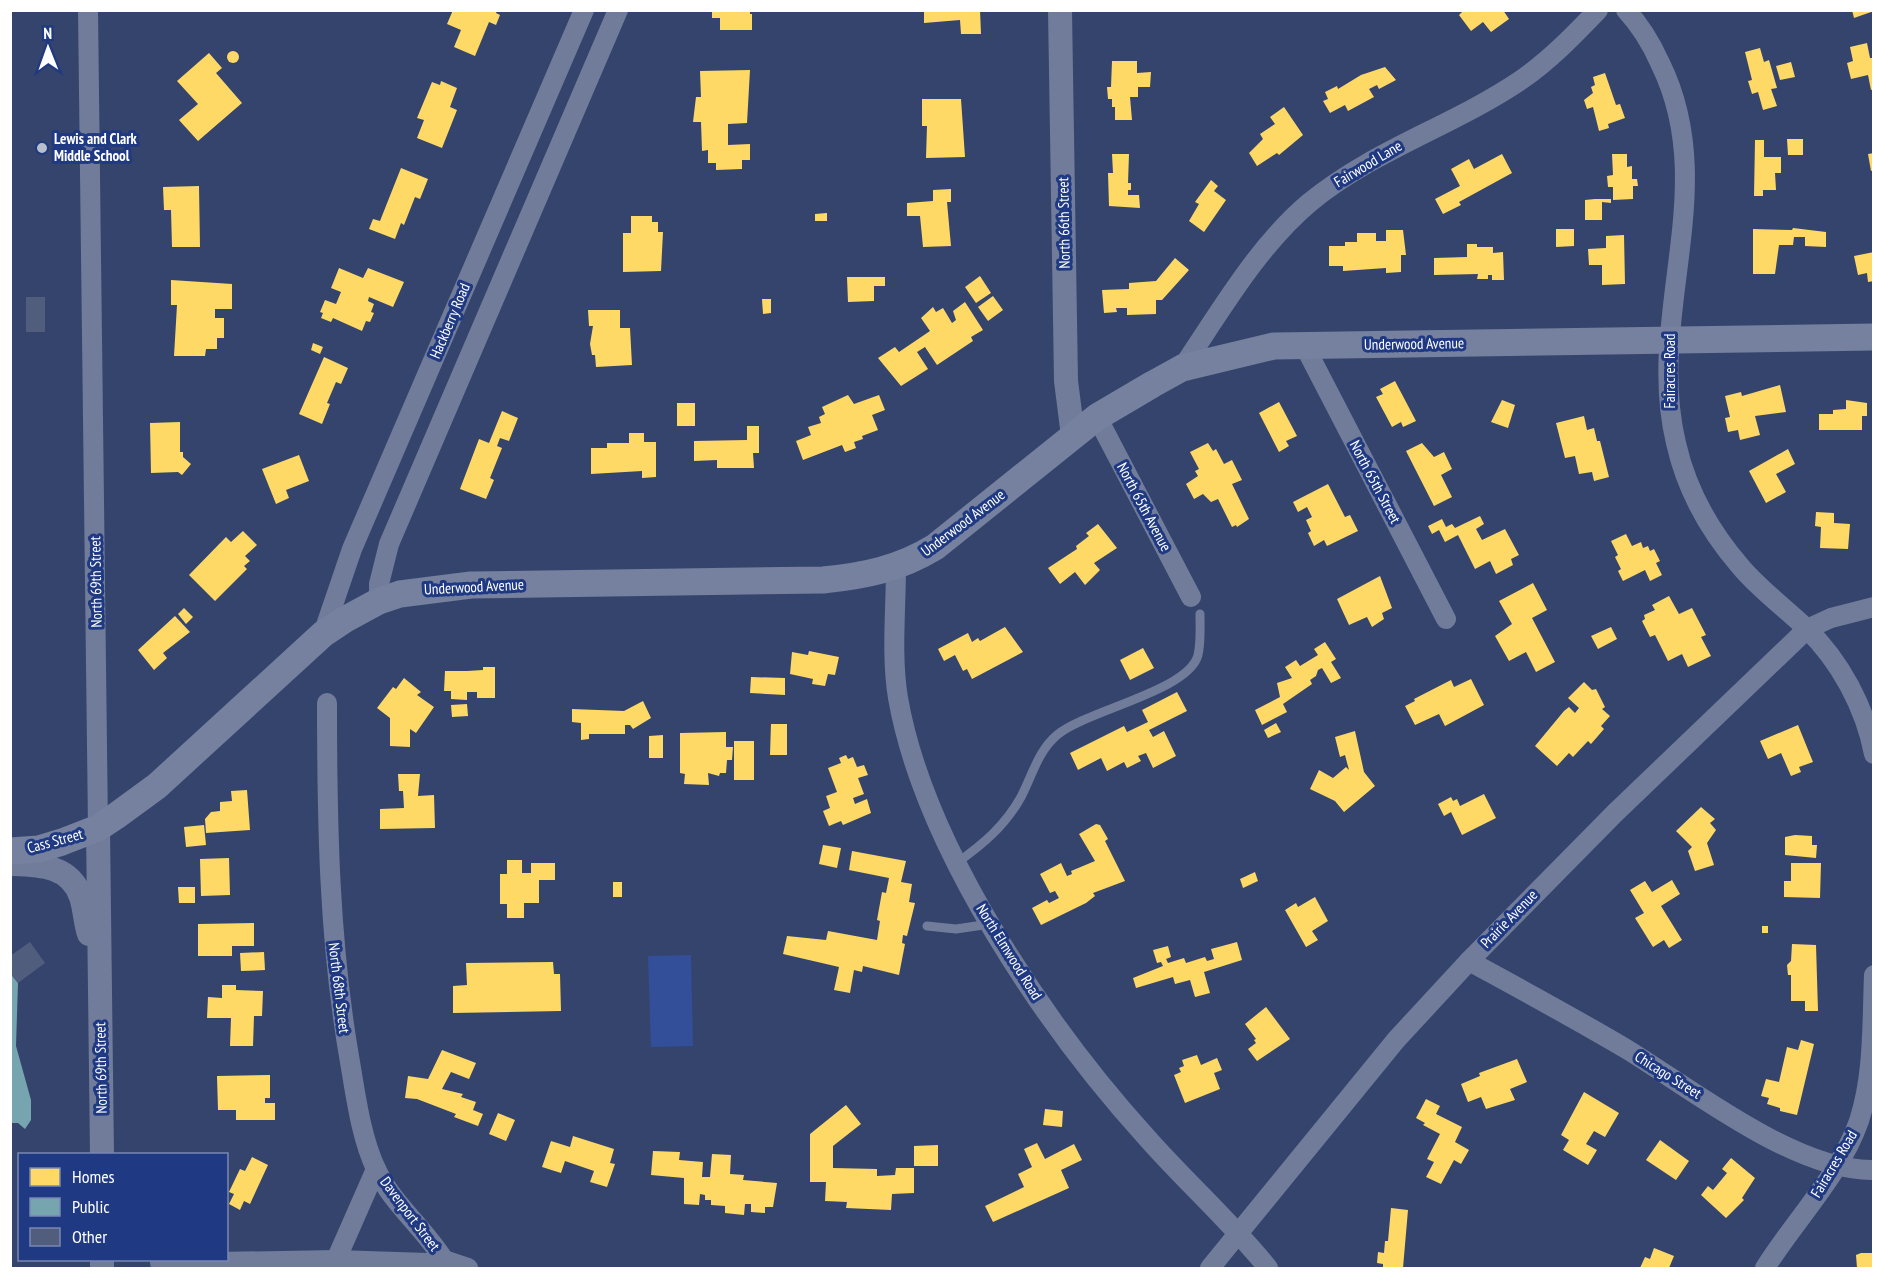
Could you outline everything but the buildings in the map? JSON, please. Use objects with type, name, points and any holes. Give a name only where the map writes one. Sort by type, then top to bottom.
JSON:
[{"type":"main road","name":"Underwood Avenue","points":[[98,828],[157,786],[323,634],[379,601],[417,590],[460,586],[823,580],[854,577],[896,567],[935,547],[1097,417],[1182,368],[1259,348],[1304,345],[1874,337]]},
{"type":"main road","name":"Cass Street","points":[[10,851],[39,849],[98,828]]},
{"type":"street","name":"North 69th Street","points":[[88,10],[102,1153]]},
{"type":"street","name":"Hackberry Road","points":[[323,634],[352,549],[584,10]]},
{"type":"street","points":[[379,601],[379,584],[389,544],[618,10]]},
{"type":"street","name":"North 66th Street","points":[[1060,10],[1066,381],[1073,436]]},
{"type":"street","name":"Fairwood Lane","points":[[1182,368],[1268,245],[1309,203],[1374,158],[1521,80],[1559,51],[1599,10]]},
{"type":"street","name":"Fairacres Road","points":[[1626,10],[1655,52],[1668,80],[1678,107],[1685,141],[1686,204],[1669,340],[1667,387],[1671,418],[1682,464],[1695,498],[1715,533],[1739,566],[1807,629],[1848,684],[1865,722],[1874,754]]},
{"type":"street","points":[[546,98],[575,110]]},
{"type":"street","points":[[447,329],[477,341]]},
{"type":"street","name":"North 65th Street","points":[[1304,345],[1446,619]]},
{"type":"street","name":"North 65th Avenue","points":[[1097,417],[1195,605]]},
{"type":"street","name":"North Elmwood Road","points":[[896,567],[895,670],[904,727],[925,789],[958,862],[990,924],[1035,995],[1098,1082],[1148,1140],[1239,1235],[1268,1269]]},
{"type":"street","points":[[1807,629],[1831,618],[1874,607]]},
{"type":"street","name":"Prairie Avenue","points":[[1239,1235],[1396,1040],[1469,961],[1623,805],[1807,629]]},
{"type":"street","name":"North 68th Street","points":[[327,703],[333,935],[353,1079],[376,1169]]},
{"type":"street","points":[[10,864],[46,866],[65,873],[75,883],[100,967]]},
{"type":"street","name":"Chicago Street","points":[[1469,961],[1627,1050],[1762,1134],[1812,1160],[1874,1170]]},
{"type":"street","name":"Fairacres Road","points":[[1765,1269],[1836,1165],[1858,1122],[1865,1097],[1872,1029],[1874,975]]},
{"type":"street","points":[[336,1260],[376,1169]]},
{"type":"street","name":"Davenport Street","points":[[376,1169],[408,1215],[430,1238],[444,1260]]},
{"type":"street","points":[[1210,1269],[1239,1235]]},
{"type":"street","name":"Davenport Street","points":[[160,1263],[336,1260],[428,1263],[444,1260],[468,1269]]},
{"type":"lane","points":[[958,862],[988,841],[1004,822],[1020,798],[1035,764],[1058,735],[1074,724],[1172,683],[1191,668],[1198,656],[1195,605]]},
{"type":"lane","points":[[927,926],[963,929],[990,924]]},
{"type":"shaded area","points":[[691,955],[693,1046],[651,1047],[648,956]]},
{"type":"place","name":"Lewis and Clark Middle School","points":[[42,148]]}]
